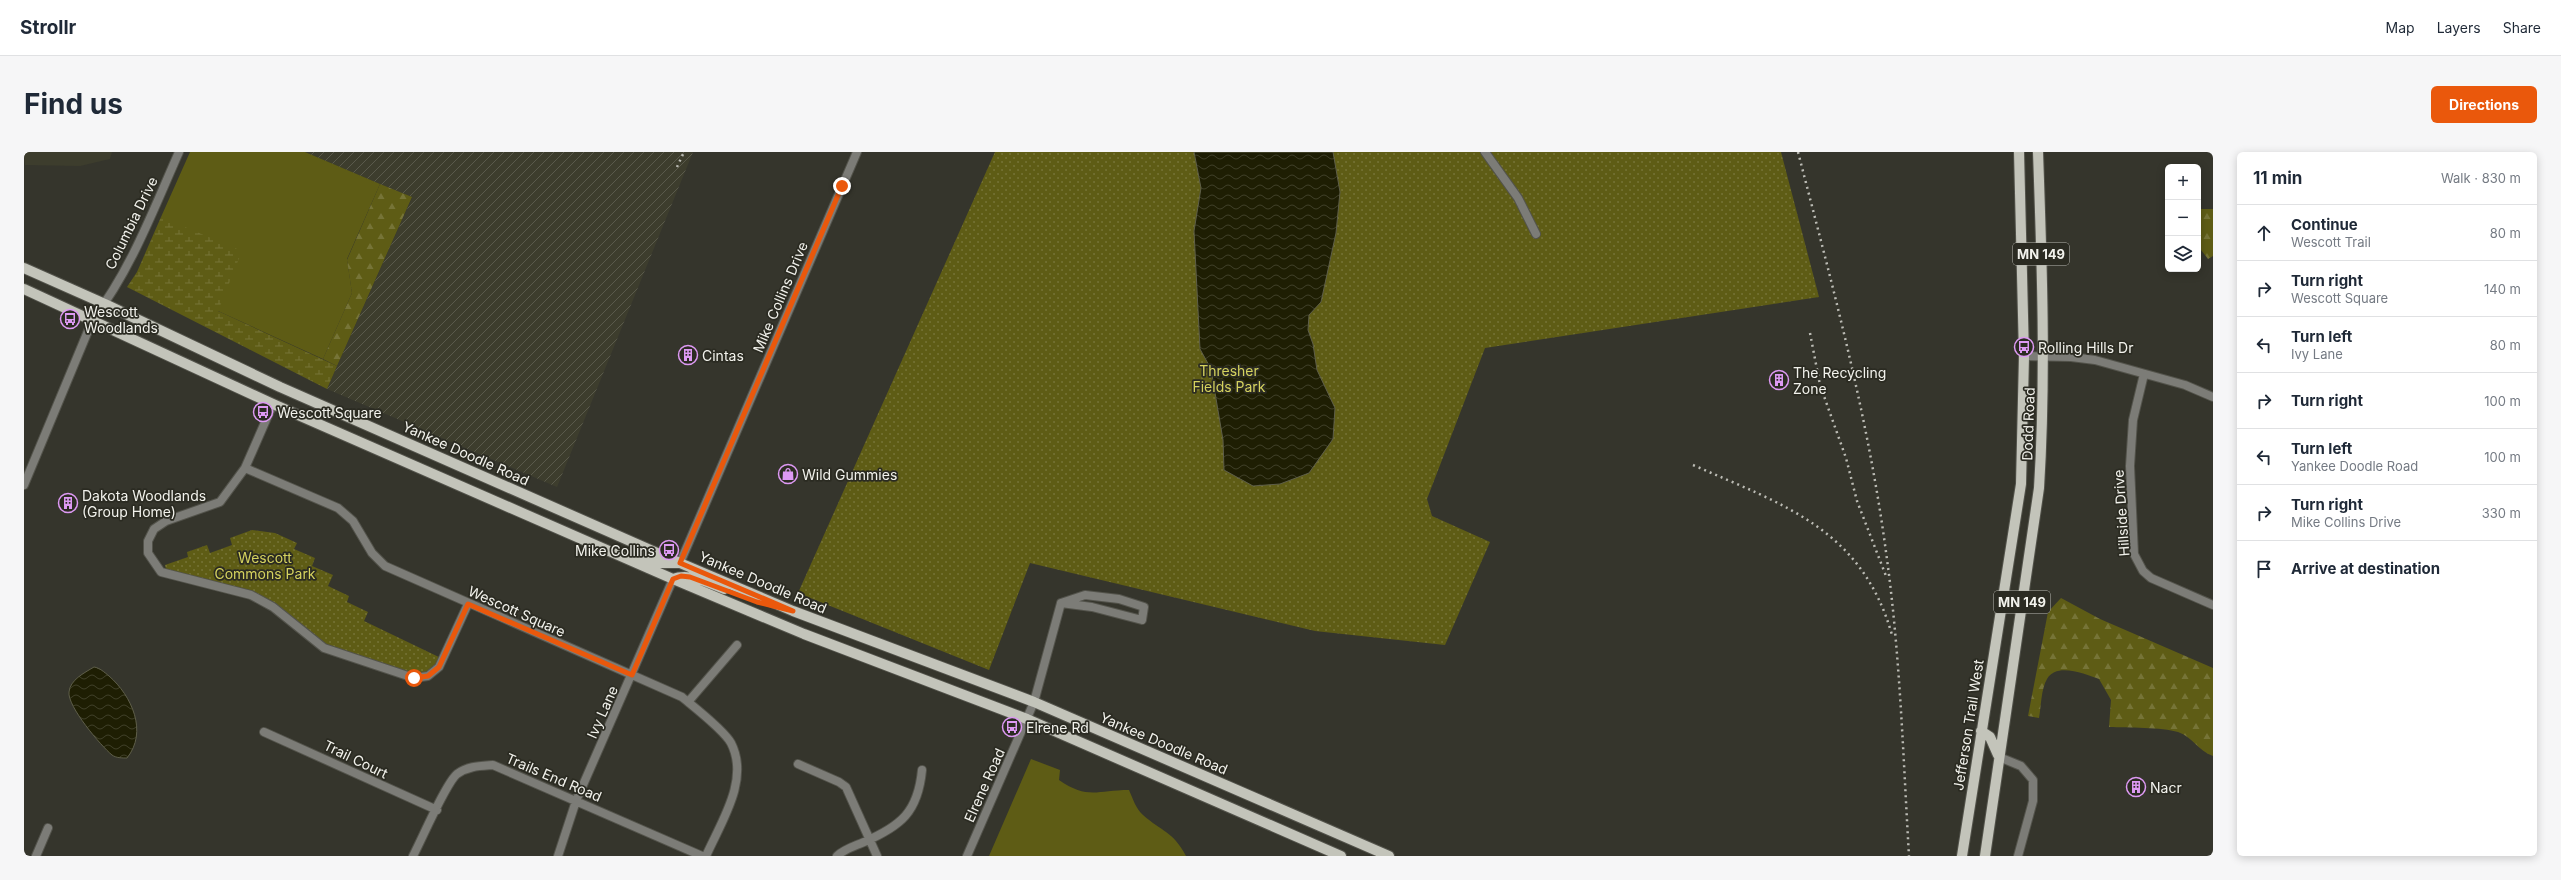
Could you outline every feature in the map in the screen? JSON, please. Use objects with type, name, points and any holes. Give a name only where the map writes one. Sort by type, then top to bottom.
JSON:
[{"type":"main road","name":"Dodd Road","points":[[2004,598],[2021,484],[2024,356],[2019,152]]},
{"type":"main road","name":"Dodd Road","points":[[1999,757],[2007,695],[2039,488],[2043,430],[2043,357],[2038,152]]},
{"type":"main road","name":"Yankee Doodle Road","points":[[24,268],[105,304],[280,387],[680,563],[793,611],[1034,702],[1389,856]]},
{"type":"main road","points":[[24,289],[93,319],[273,404],[673,579],[804,634],[1027,719],[1341,856]]},
{"type":"main road","points":[[521,512],[557,522],[657,563],[680,563]]},
{"type":"main road","points":[[673,579],[681,576],[690,577],[757,602],[793,611]]},
{"type":"main road","name":"Jefferson Trail West","points":[[1962,856],[1981,731],[2004,598]]},
{"type":"main road","points":[[1981,731],[1990,736],[1999,757]]},
{"type":"main road","name":"MN 149","points":[[1984,856],[1999,757]]},
{"type":"street","name":"Columbia Drive","points":[[24,485],[93,319],[105,304],[146,225],[179,152]]},
{"type":"street","name":"Mike Collins Drive","points":[[680,563],[857,152]]},
{"type":"street","points":[[1485,152],[1518,198],[1536,234]]},
{"type":"street","points":[[2024,356],[2095,360],[2185,385],[2213,397]]},
{"type":"street","name":"Hillside Drive","points":[[2144,374],[2133,420],[2130,466],[2134,554],[2143,571],[2151,578],[2213,605]]},
{"type":"street","points":[[273,404],[245,468],[220,502],[166,521],[154,529],[148,541],[148,553],[161,572],[251,595],[273,607],[324,648],[414,678],[428,676],[439,667],[468,604]]},
{"type":"street","name":"Wescott Square","points":[[245,468],[338,508],[352,521],[372,553],[385,566],[468,604],[682,697],[688,702],[731,742],[739,768],[732,799],[701,856]]},
{"type":"street","name":"Ivy Lane","points":[[558,856],[576,802],[673,579]]},
{"type":"street","points":[[1085,595],[1119,599],[1144,607],[1142,620],[1092,607],[1061,603],[1085,595]]},
{"type":"street","name":"Elrene Road","points":[[967,856],[1034,702],[1061,603]]},
{"type":"street","points":[[688,702],[737,645]]},
{"type":"street","name":"Trail Court","points":[[264,732],[437,810]]},
{"type":"street","points":[[1999,757],[2021,766],[2033,780],[2033,801],[2018,856]]},
{"type":"street","points":[[798,764],[839,782],[846,788],[871,839],[877,856]]},
{"type":"street","name":"Trails End Road","points":[[413,856],[437,810],[446,789],[457,774],[473,766],[492,765],[701,856]]},
{"type":"street","points":[[837,856],[899,824],[911,809],[921,787],[922,770]]},
{"type":"street","points":[[36,856],[48,828]]},
{"type":"shaded area","points":[[24,152],[112,152],[110,159],[80,166],[25,165]]},
{"type":"shaded area","points":[[305,152],[693,152],[557,487],[327,389],[412,198]]},
{"type":"green space","points":[[190,152],[305,152],[380,184],[347,259],[352,293],[323,359],[218,311],[161,217]]},
{"type":"green space","name":"Thresher Fields Park","points":[[995,152],[1781,152],[1819,297],[1485,348],[1427,499],[1432,516],[1490,542],[1445,645],[1315,631],[1030,563],[989,670],[798,593]]},
{"type":"green space","points":[[380,184],[412,197],[337,366],[323,359],[352,293],[347,260]]},
{"type":"green space","points":[[2201,209],[2213,209],[2213,256],[2208,259],[2201,250]]},
{"type":"green space","points":[[161,217],[242,251],[218,311],[337,366],[327,389],[127,287],[137,272]]},
{"type":"green space","name":"Wescott Commons Park","points":[[252,530],[275,533],[297,543],[294,549],[315,558],[312,566],[333,575],[328,586],[349,596],[347,602],[368,612],[364,621],[443,659],[439,667],[414,678],[324,648],[251,595],[167,574],[165,565],[188,557],[187,552],[207,545],[210,553],[232,545],[230,538]]},
{"type":"green space","points":[[2061,598],[2100,619],[2213,668],[2213,756],[2203,751],[2188,737],[2171,730],[2109,727],[2111,700],[2099,679],[2079,672],[2064,670],[2051,674],[2045,683],[2039,718],[2028,716],[2048,612]]},
{"type":"green space","points":[[1031,759],[1060,770],[1059,780],[1078,790],[1093,792],[1129,790],[1138,810],[1150,821],[1167,832],[1176,841],[1186,856],[989,856]]},
{"type":"water","points":[[1194,152],[1333,152],[1340,192],[1336,233],[1321,302],[1309,315],[1308,330],[1313,344],[1317,370],[1335,408],[1333,439],[1309,473],[1280,484],[1253,486],[1224,470],[1223,440],[1211,369],[1200,349],[1194,231],[1201,188]]},
{"type":"water","points":[[94,667],[104,672],[117,684],[130,704],[134,715],[137,726],[136,737],[133,748],[127,758],[115,757],[107,750],[93,735],[79,716],[70,698],[70,688],[75,680]]},
{"type":"railway","points":[[677,167],[684,152]]},
{"type":"railway","points":[[1798,152],[1848,350],[1878,501],[1895,627],[1909,856]]},
{"type":"railway","points":[[1810,333],[1820,385],[1846,458],[1857,501],[1886,576]]},
{"type":"railway","points":[[1693,465],[1788,508],[1815,525],[1840,545],[1861,569],[1879,599],[1892,635]]},
{"type":"place","name":"Wescott Woodlands","points":[[70,319]]},
{"type":"place","name":"Rolling Hills Dr","points":[[2024,347]]},
{"type":"place","name":"Cintas","points":[[688,355]]},
{"type":"place","name":"The Recycling Zone","points":[[1779,380]]},
{"type":"place","name":"Wescott Square","points":[[263,412]]},
{"type":"place","name":"Wild Gummies","points":[[788,474]]},
{"type":"place","name":"Dakota Woodlands (Group Home)","points":[[68,503]]},
{"type":"place","name":"Mike Collins","points":[[669,550]]},
{"type":"place","name":"Elrene Rd","points":[[1012,727]]},
{"type":"place","name":"Nacr","points":[[2136,787]]},
{"type":"route","points":[[414,678],[428,676],[439,667],[468,604],[632,675],[673,579],[681,576],[690,577],[715,585],[757,602],[793,611],[680,563],[842,186]]}]
